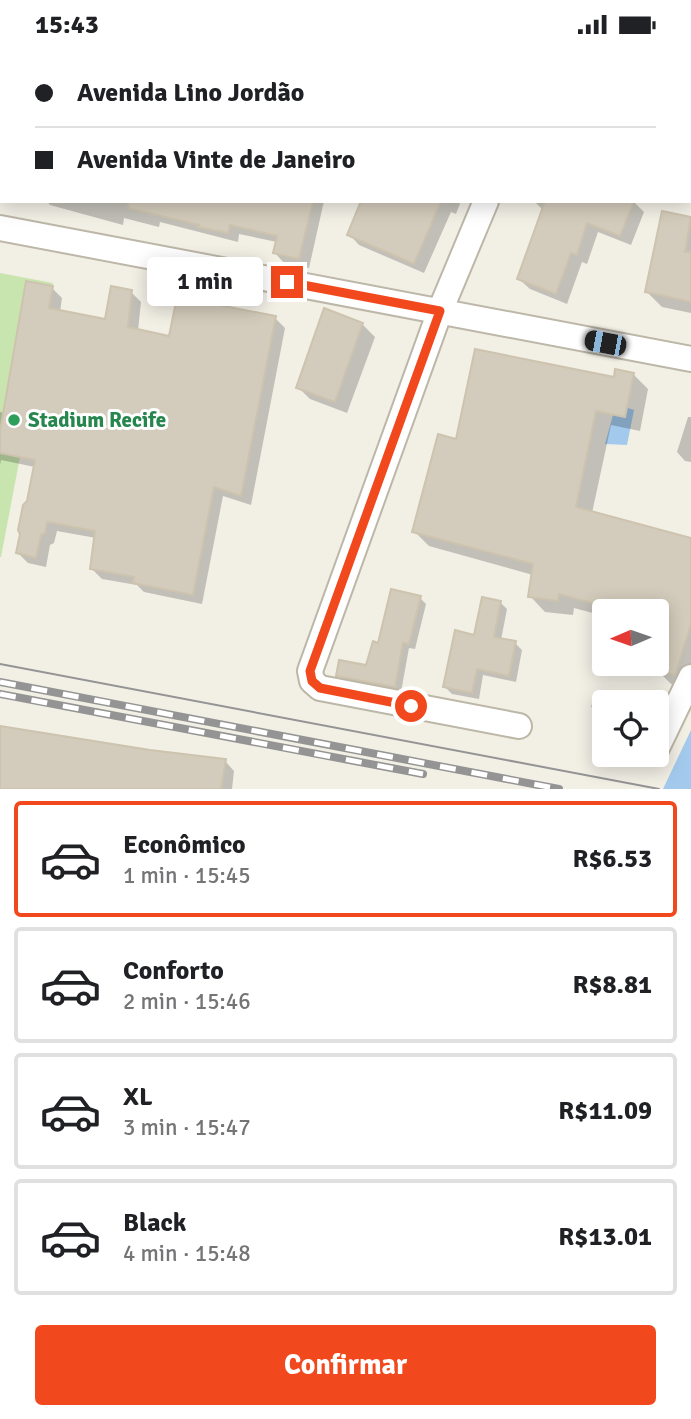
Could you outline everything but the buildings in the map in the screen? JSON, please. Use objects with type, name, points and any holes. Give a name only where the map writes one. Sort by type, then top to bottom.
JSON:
[{"type":"street","points":[[485,203],[440,311],[310,671],[312,681],[320,688],[519,726]]},
{"type":"street","points":[[0,228],[691,359]]},
{"type":"street","points":[[669,723],[691,677]]},
{"type":"green space","name":"Stadium Recife","points":[[0,273],[53,283],[1,557],[0,557]]},
{"type":"water","points":[[616,404],[634,410],[627,445],[605,444]]},
{"type":"water","points":[[691,730],[691,789],[663,789]]},
{"type":"tram line","points":[[0,664],[659,789]]},
{"type":"railway","points":[[0,682],[559,789]]},
{"type":"railway","points":[[0,694],[423,774]]},
{"type":"place","name":"Stadium Recife","points":[[14,420]]},
{"type":"route","points":[[287,282],[440,311],[310,671],[312,681],[320,688],[411,706]]}]
